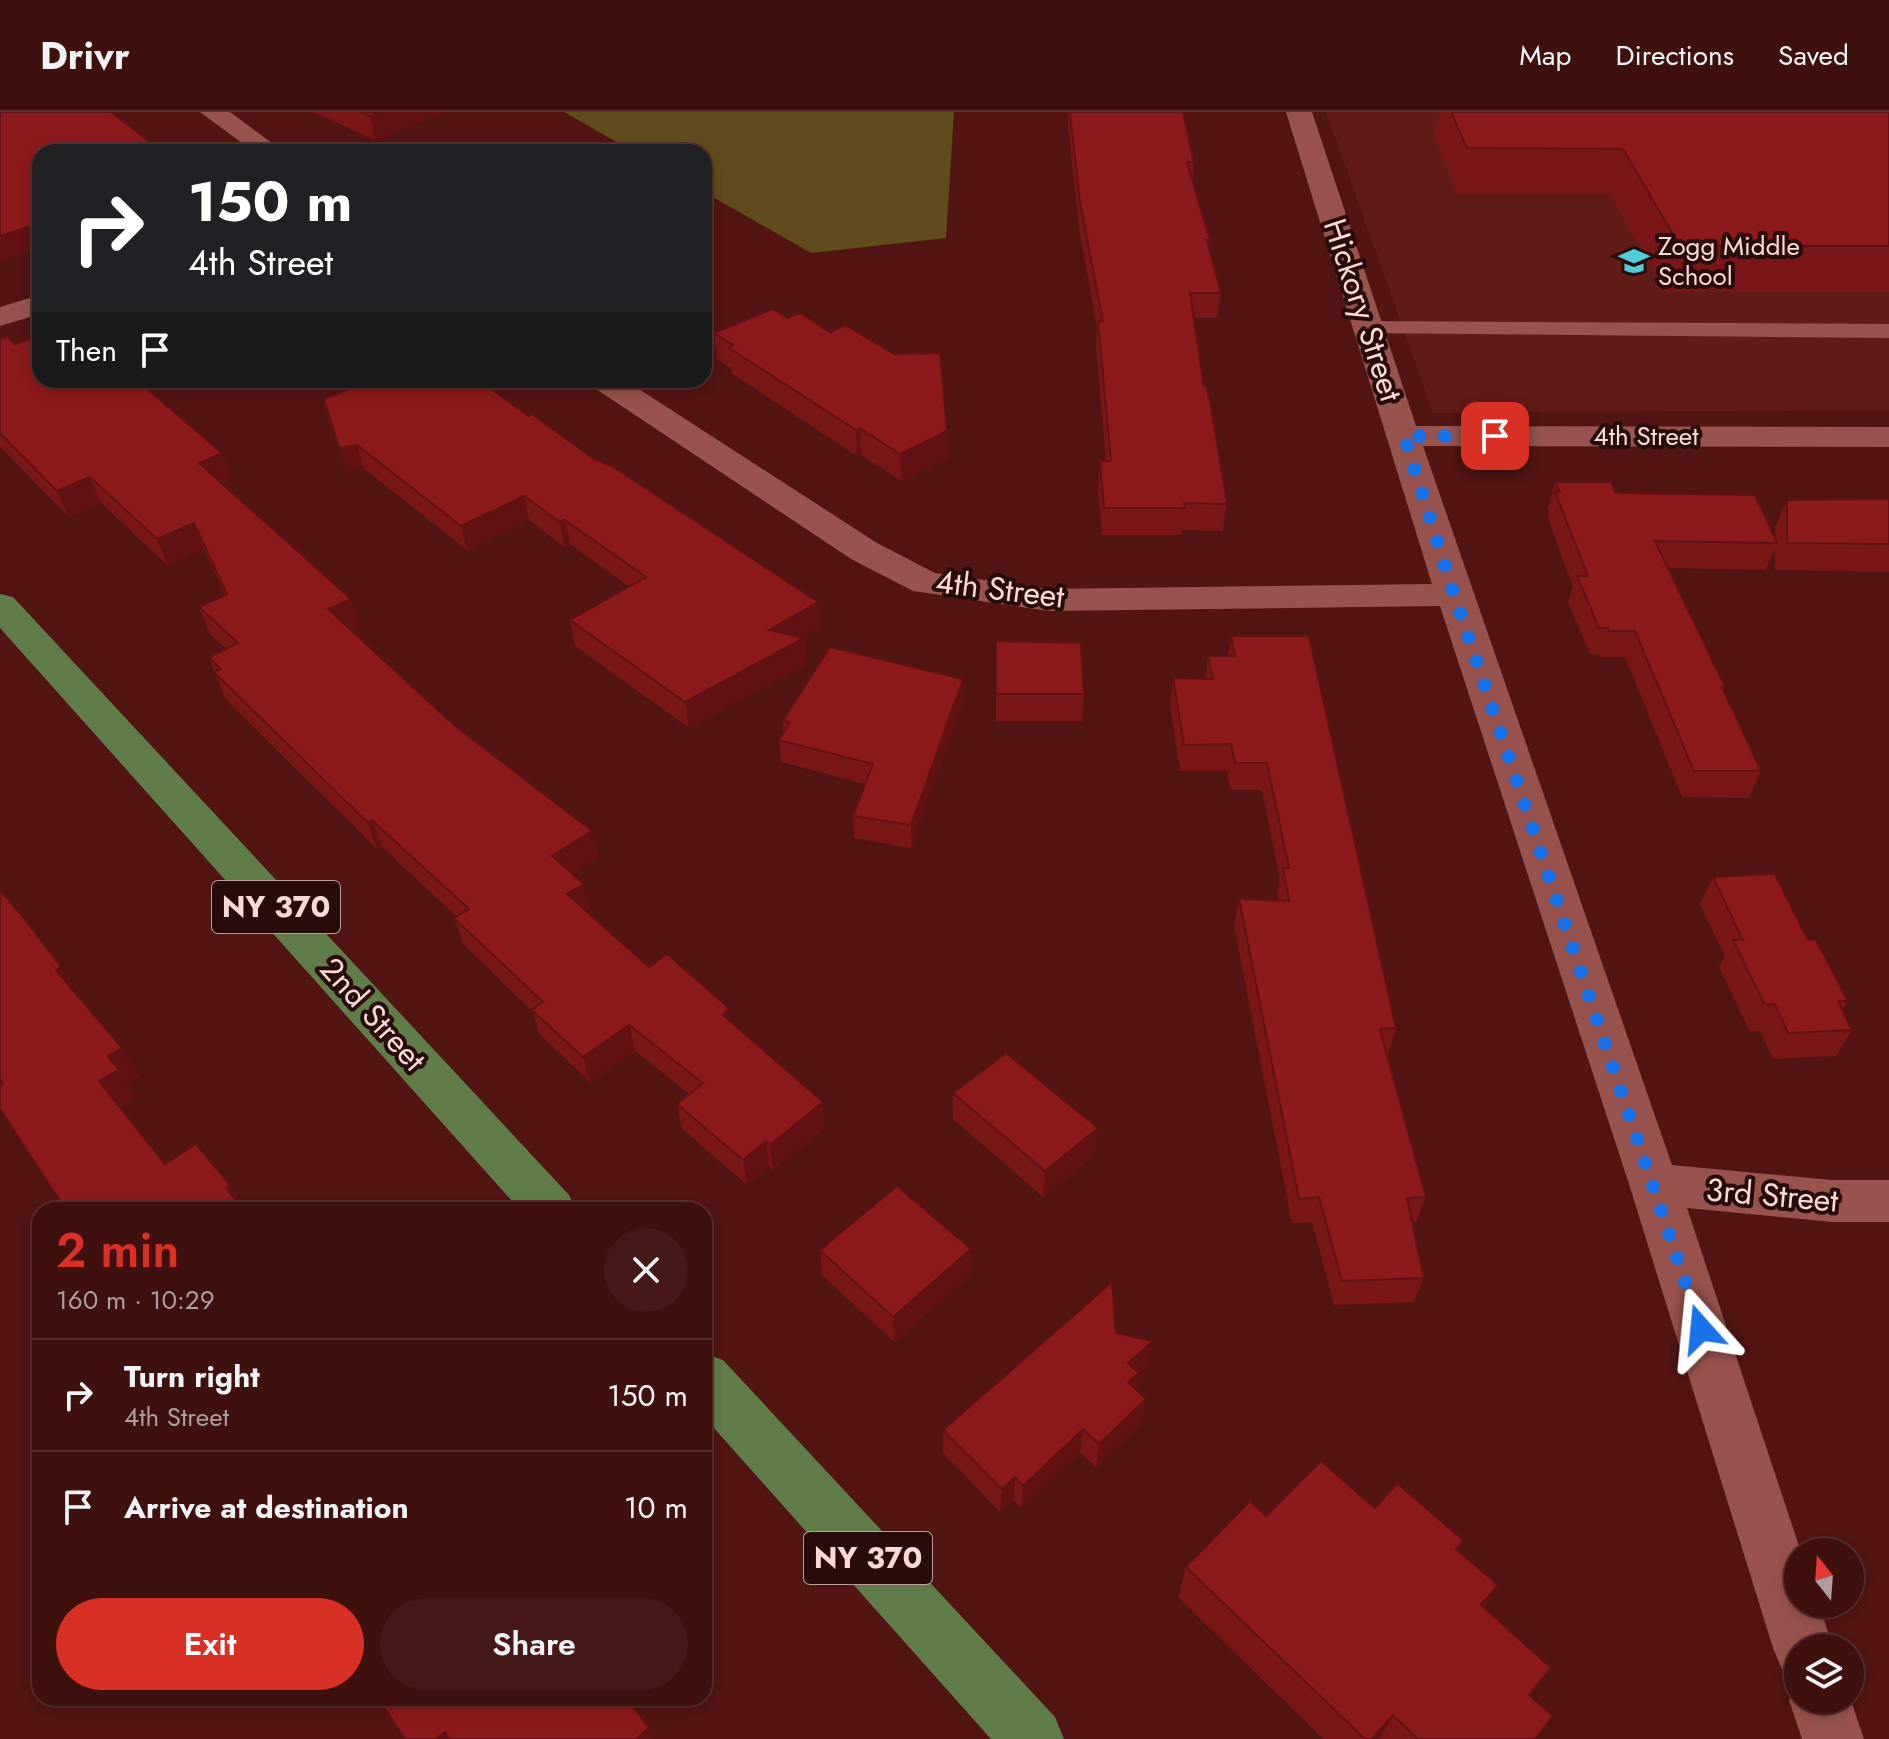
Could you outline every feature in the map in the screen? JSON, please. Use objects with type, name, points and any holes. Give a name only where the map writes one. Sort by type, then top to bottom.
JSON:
[{"type":"main road","name":"2nd Street","points":[[0,605],[544,1202]]},
{"type":"main road","name":"NY 370","points":[[712,1387],[1033,1739]]},
{"type":"street","points":[[213,112],[259,144]]},
{"type":"street","name":"Hickory Street","points":[[1299,112],[1454,595],[1654,1184],[1799,1634]]},
{"type":"street","points":[[0,317],[32,307]]},
{"type":"street","name":"4th Street","points":[[616,388],[864,551],[926,583],[1049,600],[1454,595]]},
{"type":"street","name":"4th Street","points":[[1404,436],[1889,437]]},
{"type":"street","name":"3rd Street","points":[[1654,1184],[1832,1201],[1889,1201]]},
{"type":"street","points":[[1825,1714],[1833,1739]]},
{"type":"lane","points":[[1369,328],[1889,331]]},
{"type":"shaded area","points":[[564,112],[954,112],[946,238],[811,253],[712,197],[712,144],[620,144]]},
{"type":"shaded area","name":"Zogg Middle School","points":[[1326,112],[1889,112],[1889,410],[1433,413]]},
{"type":"building","points":[[0,112],[111,112],[153,144],[32,144],[32,226],[0,236]]},
{"type":"building","points":[[1070,112],[1183,112],[1194,162],[1187,162],[1210,240],[1207,240],[1221,293],[1190,293],[1227,504],[1184,503],[1185,508],[1104,508],[1100,461],[1111,461],[1098,321],[1103,321],[1080,202]]},
{"type":"building","points":[[1451,112],[1889,112],[1889,246],[1680,246],[1623,149],[1467,148]]},
{"type":"building","points":[[773,309],[787,318],[800,313],[830,332],[845,325],[894,354],[940,353],[947,431],[900,454],[860,428],[856,430],[729,348],[733,345],[714,333]]},
{"type":"building","points":[[7,336],[15,344],[32,339],[32,388],[146,388],[222,453],[199,463],[351,599],[328,609],[454,725],[592,831],[552,856],[584,884],[567,894],[649,967],[667,954],[729,1008],[723,1015],[823,1102],[770,1145],[766,1141],[743,1160],[677,1104],[703,1083],[629,1025],[583,1057],[532,1010],[543,1002],[454,918],[469,909],[372,820],[368,823],[214,672],[221,669],[209,657],[238,643],[199,607],[227,594],[194,523],[157,539],[90,477],[57,491],[0,433],[0,339]]},
{"type":"building","points":[[352,388],[489,388],[818,602],[769,630],[804,638],[685,702],[570,620],[646,577],[565,520],[560,522],[524,496],[461,526],[357,445],[339,448],[324,399]]},
{"type":"building","points":[[1555,482],[1611,482],[1615,492],[1622,493],[1755,495],[1777,543],[1655,541],[1725,687],[1722,687],[1761,771],[1694,771],[1635,631],[1599,628],[1577,576],[1588,576],[1555,492],[1560,492]]},
{"type":"building","points":[[1889,499],[1889,544],[1787,543],[1787,500]]},
{"type":"building","points":[[1231,636],[1309,636],[1396,1028],[1380,1029],[1426,1197],[1407,1198],[1424,1278],[1342,1281],[1319,1197],[1299,1199],[1239,899],[1289,901],[1283,868],[1289,868],[1267,763],[1235,763],[1231,744],[1184,745],[1173,678],[1213,679],[1208,656],[1235,656]]},
{"type":"building","points":[[996,641],[1081,643],[1084,694],[996,694]]},
{"type":"building","points":[[830,647],[963,679],[911,825],[853,816],[873,764],[779,740],[790,722],[783,720]]},
{"type":"building","points":[[1775,874],[1808,940],[1816,940],[1848,1001],[1838,1001],[1852,1030],[1788,1033],[1775,1004],[1765,1005],[1733,940],[1743,940],[1713,877]]},
{"type":"building","points":[[0,890],[61,967],[56,970],[122,1048],[108,1056],[119,1070],[99,1081],[165,1164],[196,1144],[230,1185],[226,1188],[237,1202],[61,1202],[0,1109],[0,1085],[3,1083],[0,1079]]},
{"type":"building","points":[[1006,1053],[1098,1128],[1045,1171],[953,1093]]},
{"type":"building","points":[[897,1186],[971,1249],[893,1317],[820,1250]]},
{"type":"building","points":[[1112,1282],[1116,1333],[1153,1341],[1128,1363],[1139,1373],[1128,1382],[1146,1399],[1099,1444],[1083,1429],[1023,1486],[1015,1477],[1002,1489],[943,1430]]},
{"type":"building","points":[[1321,1461],[1375,1508],[1397,1483],[1463,1540],[1456,1549],[1498,1585],[1481,1605],[1551,1668],[1529,1695],[1553,1716],[1535,1739],[1418,1739],[1393,1715],[1372,1739],[1365,1739],[1186,1567],[1250,1501],[1266,1516]]},
{"type":"building","points":[[383,1706],[632,1706],[649,1728],[636,1739],[450,1739],[445,1732],[436,1739],[405,1739]]},
{"type":"place","name":"Zogg Middle School","points":[[1634,261]]},
{"type":"route","points":[[1495,436],[1404,436],[1454,595],[1701,1329]]}]
